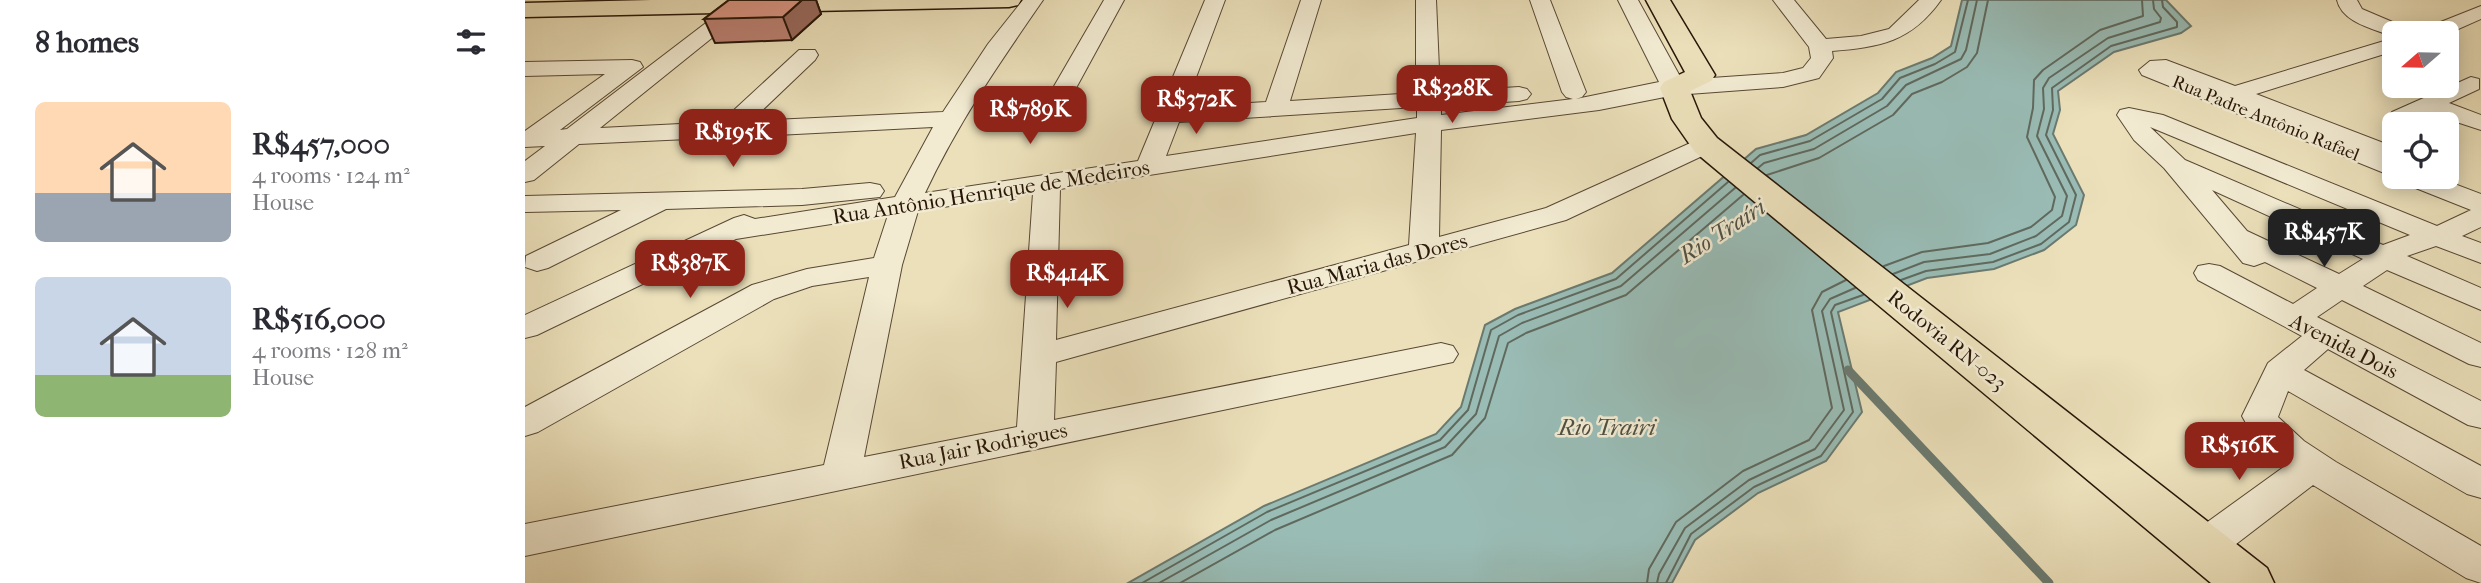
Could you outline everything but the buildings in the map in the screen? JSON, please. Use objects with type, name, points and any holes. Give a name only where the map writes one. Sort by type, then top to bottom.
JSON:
[{"type":"main road","points":[[525,4],[662,0]]},
{"type":"main road","points":[[525,10],[733,2],[1009,0]]},
{"type":"main road","points":[[1658,0],[1700,75],[1674,88]]},
{"type":"main road","name":"Rodovia RN-023","points":[[1674,88],[1687,118],[1712,151],[2248,583]]},
{"type":"street","points":[[841,475],[887,265],[908,197],[946,128],[996,50],[1033,0]]},
{"type":"street","points":[[1054,107],[1114,0]]},
{"type":"street","points":[[1152,159],[1172,115],[1215,0]]},
{"type":"street","points":[[1276,108],[1311,0]]},
{"type":"street","points":[[1424,251],[1428,111],[1426,0]]},
{"type":"street","points":[[1540,0],[1574,92]]},
{"type":"street","points":[[1628,0],[1674,88],[1799,76],[1816,68],[1822,58],[1820,46],[1783,0]]},
{"type":"street","points":[[1820,46],[1862,42],[1896,33],[1931,0]]},
{"type":"street","points":[[2347,0],[2349,9],[2382,24]]},
{"type":"street","points":[[574,136],[665,65],[733,2]]},
{"type":"street","points":[[525,174],[532,146],[629,67],[733,2]]},
{"type":"street","points":[[2459,21],[2481,12]]},
{"type":"street","name":"Rua Padre Antônio Rafael","points":[[2382,52],[2224,96],[2382,158]]},
{"type":"street","points":[[532,146],[574,136],[719,138],[807,55]]},
{"type":"street","points":[[525,69],[665,65]]},
{"type":"street","points":[[2459,80],[2476,86]]},
{"type":"street","points":[[2413,112],[2476,86]]},
{"type":"street","name":"Rua Antônio Henrique de Medeiros","points":[[1172,115],[1276,108],[1428,111],[1599,103],[1674,88]]},
{"type":"street","name":"Rua Antônio Henrique de Medeiros","points":[[725,232],[908,197],[1152,159],[1428,111],[1574,92],[1674,88]]},
{"type":"street","points":[[2430,105],[2481,123]]},
{"type":"street","points":[[2481,254],[2154,120],[2135,114],[2128,117],[2180,171],[2245,247],[2339,287],[2481,356]]},
{"type":"street","points":[[532,146],[946,128]]},
{"type":"street","name":"Rua Maria das Dores","points":[[1038,356],[1556,214],[1712,151]]},
{"type":"street","name":"Rua Antônio Henrique de Medeiros","points":[[525,204],[665,199],[908,197],[1047,183],[1152,159]]},
{"type":"street","points":[[2258,206],[2309,184],[2382,160]]},
{"type":"street","points":[[2180,171],[2379,260],[2481,300]]},
{"type":"street","points":[[2459,182],[2481,191]]},
{"type":"street","points":[[1035,436],[1047,183]]},
{"type":"street","points":[[2443,189],[2481,204]]},
{"type":"street","points":[[525,328],[802,197]]},
{"type":"street","points":[[537,261],[665,199]]},
{"type":"street","points":[[2292,319],[2379,260],[2406,245],[2438,236],[2481,216]]},
{"type":"street","points":[[2379,260],[2481,312]]},
{"type":"street","points":[[525,423],[763,292],[807,278],[887,265]]},
{"type":"street","name":"Avenida Dois","points":[[2209,273],[2481,416]]},
{"type":"street","points":[[2323,335],[2280,371],[2260,413],[2260,420],[2267,432],[2299,456],[2481,566]]},
{"type":"street","name":"Rua Jair Rodrigues","points":[[525,540],[1441,354]]},
{"type":"street","points":[[2280,371],[2481,484]]},
{"type":"street","points":[[2189,535],[2299,456]]},
{"type":"water","name":"Rio Trairi","points":[[1962,0],[2166,0],[2191,26],[2181,33],[2114,52],[2058,91],[2060,110],[2053,134],[2084,195],[2076,225],[2044,250],[1994,269],[1927,278],[1838,312],[1862,412],[1826,461],[1758,493],[1695,540],[1672,583],[1128,583],[1264,506],[1436,434],[1461,407],[1485,325],[1515,309],[1612,273],[1756,149],[1806,135],[1878,93],[1896,72],[1932,58],[1951,46]]},
{"type":"waterway","points":[[1848,370],[2049,583]]},
{"type":"water label","name":"Rio Traíri","points":[[1722,231]]}]
